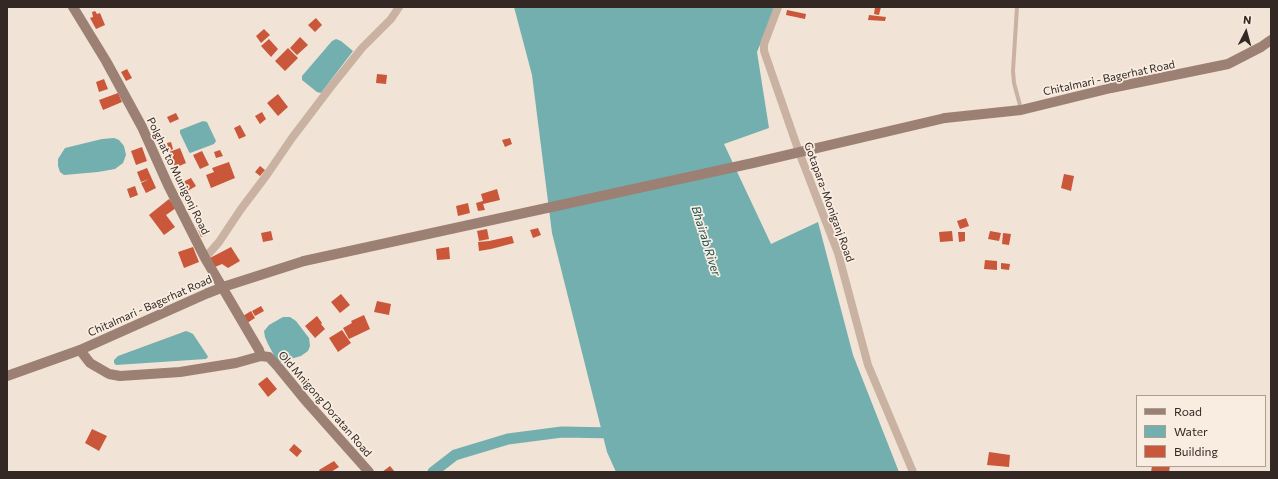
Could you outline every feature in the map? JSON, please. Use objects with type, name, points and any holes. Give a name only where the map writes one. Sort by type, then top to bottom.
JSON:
[{"type":"main road","name":"Polghat to Munigonj Road","points":[[73,7],[106,61],[142,128],[168,185],[205,258],[259,350],[261,356]]},
{"type":"main road","name":"Chitalmari - Bagerhat Road","points":[[7,376],[80,350],[226,286],[304,261],[753,163],[945,118],[1021,110],[1111,88],[1228,64],[1261,47],[1271,40]]},
{"type":"main road","name":"Old Mnigong Doratan Road","points":[[80,350],[90,363],[109,374],[120,376],[180,372],[236,363],[261,356],[268,357],[369,472]]},
{"type":"street","points":[[205,258],[325,94],[362,48],[391,19],[399,7]]},
{"type":"street","name":"Gotapara-Moniganj Road","points":[[778,7],[764,44],[764,51],[799,152],[838,253],[868,365],[914,472]]},
{"type":"lane","points":[[1017,7],[1013,71],[1014,83],[1021,110]]},
{"type":"water","name":"Bhairab River","points":[[514,7],[776,7],[757,52],[769,128],[724,144],[771,244],[818,222],[853,355],[899,472],[616,472],[607,452],[552,233],[532,75]]},
{"type":"water","points":[[336,39],[341,41],[353,51],[321,93],[317,92],[302,80],[302,76],[332,41]]},
{"type":"water","points":[[203,121],[207,122],[216,141],[214,144],[190,153],[180,130]]},
{"type":"water","points":[[114,138],[119,140],[124,146],[126,155],[123,163],[115,169],[64,175],[60,172],[58,159],[65,148],[102,139]]},
{"type":"water","points":[[283,317],[290,317],[296,321],[309,338],[310,346],[308,351],[301,356],[280,362],[276,359],[268,344],[264,331],[269,325]]},
{"type":"water","points":[[186,331],[193,334],[207,355],[208,357],[206,359],[116,365],[114,363],[114,360],[118,356]]},
{"type":"building","points":[[875,7],[881,7],[879,15],[874,14]]},
{"type":"building","points":[[787,10],[806,14],[805,19],[786,15]]},
{"type":"building","points":[[95,11],[97,14],[100,13],[105,25],[96,29],[90,18],[93,17],[92,12]]},
{"type":"building","points":[[869,15],[886,17],[885,21],[868,20]]},
{"type":"building","points":[[316,18],[322,25],[315,32],[308,25]]},
{"type":"building","points":[[264,29],[270,35],[261,43],[256,36]]},
{"type":"building","points":[[300,37],[308,45],[297,55],[290,48]]},
{"type":"building","points":[[269,39],[278,49],[271,57],[261,46]]},
{"type":"building","points":[[288,48],[298,58],[285,71],[275,61]]},
{"type":"building","points":[[127,69],[132,78],[126,81],[121,72]]},
{"type":"building","points":[[377,74],[387,75],[386,84],[376,83]]},
{"type":"building","points":[[104,79],[108,89],[99,92],[96,82]]},
{"type":"building","points":[[118,93],[122,102],[103,110],[99,100]]},
{"type":"building","points":[[278,94],[288,107],[278,116],[267,103]]},
{"type":"building","points":[[262,112],[266,119],[260,124],[255,116]]},
{"type":"building","points":[[176,113],[179,119],[170,123],[167,117]]},
{"type":"building","points":[[240,125],[246,136],[239,139],[234,128]]},
{"type":"building","points":[[510,138],[512,144],[505,147],[502,140]]},
{"type":"building","points":[[171,142],[173,149],[167,152],[165,148],[168,147],[167,143]]},
{"type":"building","points":[[142,147],[147,161],[136,165],[131,151]]},
{"type":"building","points":[[180,148],[186,163],[175,168],[169,152]]},
{"type":"building","points":[[220,150],[223,156],[216,158],[214,152]]},
{"type":"building","points":[[202,151],[209,165],[200,169],[193,155]]},
{"type":"building","points":[[229,162],[235,178],[211,188],[206,175],[214,172],[212,168]]},
{"type":"building","points":[[260,166],[265,170],[260,176],[255,172]]},
{"type":"building","points":[[147,168],[156,188],[146,193],[141,183],[149,179],[141,182],[137,172]]},
{"type":"building","points":[[1064,174],[1074,176],[1071,191],[1061,188]]},
{"type":"building","points":[[191,178],[196,186],[186,192],[181,183]]},
{"type":"building","points":[[135,186],[138,195],[130,198],[127,189]]},
{"type":"building","points":[[497,189],[500,200],[483,204],[485,210],[478,211],[476,203],[483,201],[481,194]]},
{"type":"building","points":[[169,199],[176,208],[166,215],[175,227],[164,235],[149,215]]},
{"type":"building","points":[[468,203],[470,213],[458,216],[456,206]]},
{"type":"building","points":[[966,218],[969,226],[960,229],[957,221]]},
{"type":"building","points":[[202,225],[206,235],[201,237],[197,227]]},
{"type":"building","points":[[538,228],[541,235],[533,238],[530,230]]},
{"type":"building","points":[[487,229],[489,239],[479,241],[477,231]]},
{"type":"building","points":[[271,231],[273,240],[263,242],[261,233]]},
{"type":"building","points":[[952,231],[953,241],[940,242],[939,232]]},
{"type":"building","points":[[990,231],[1001,233],[999,241],[988,239]]},
{"type":"building","points":[[958,232],[965,232],[965,241],[959,242]]},
{"type":"building","points":[[1003,233],[1011,234],[1009,245],[1002,244]]},
{"type":"building","points":[[512,236],[514,243],[479,251],[478,242]]},
{"type":"building","points":[[193,247],[199,262],[184,268],[178,252]]},
{"type":"building","points":[[231,247],[240,261],[228,268],[222,264],[215,267],[210,258]]},
{"type":"building","points":[[449,247],[450,259],[437,260],[436,249]]},
{"type":"building","points":[[985,260],[997,261],[997,270],[984,269]]},
{"type":"building","points":[[1001,263],[1010,264],[1009,270],[1001,269]]},
{"type":"building","points":[[341,294],[350,305],[340,313],[331,302]]},
{"type":"building","points":[[377,301],[391,304],[389,315],[374,312]]},
{"type":"building","points":[[261,306],[264,311],[255,316],[252,311]]},
{"type":"building","points":[[251,311],[255,318],[247,323],[243,316]]},
{"type":"building","points":[[364,315],[370,329],[349,339],[343,328],[352,323],[351,321]]},
{"type":"building","points":[[317,316],[325,329],[315,338],[305,326]]},
{"type":"building","points":[[342,330],[351,343],[338,352],[329,338]]},
{"type":"building","points":[[267,377],[277,389],[268,397],[258,384]]},
{"type":"building","points":[[92,429],[107,436],[99,451],[85,443]]},
{"type":"building","points":[[294,444],[302,451],[297,457],[289,450]]},
{"type":"building","points":[[989,452],[1010,455],[1009,467],[987,465]]},
{"type":"building","points":[[334,461],[339,467],[331,472],[320,472],[319,470]]},
{"type":"building","points":[[390,466],[395,472],[382,472]]},
{"type":"building","points":[[1152,467],[1170,467],[1169,472],[1151,472]]},
{"type":"waterway","points":[[433,472],[455,455],[508,439],[562,432],[615,433]]}]
